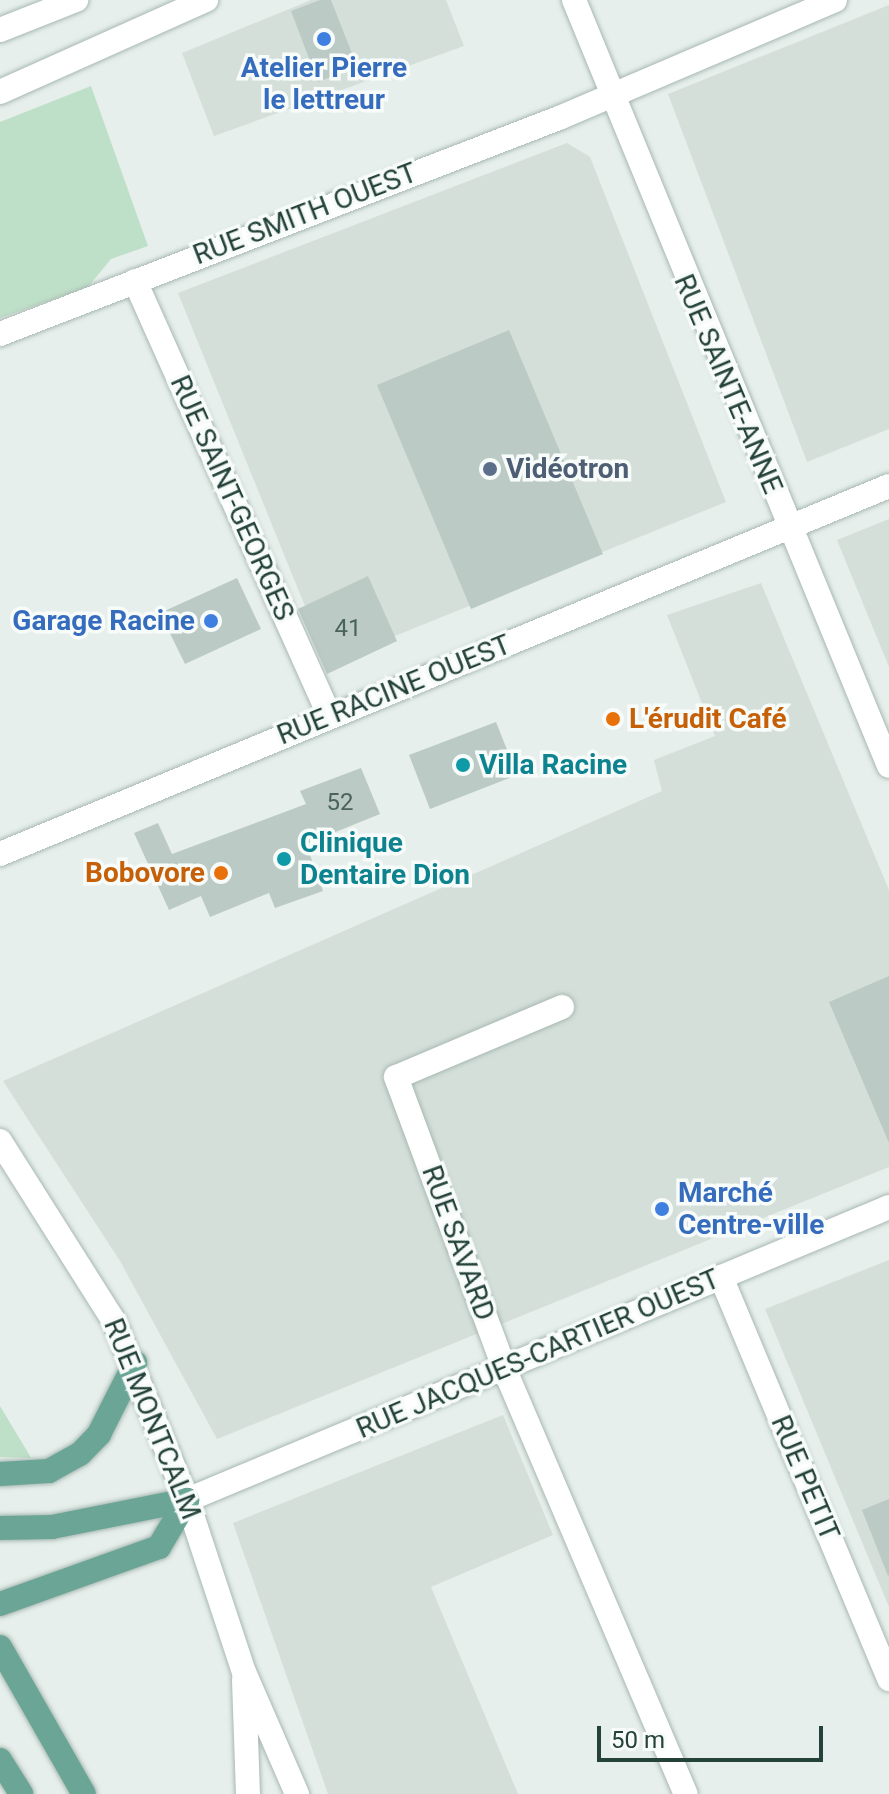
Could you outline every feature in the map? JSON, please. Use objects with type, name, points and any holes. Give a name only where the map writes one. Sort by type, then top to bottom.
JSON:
[{"type":"main road","points":[[0,1474],[39,1473],[74,1458],[99,1434],[135,1363]]},
{"type":"main road","points":[[0,1528],[52,1527],[187,1500]]},
{"type":"main road","points":[[0,1604],[159,1547],[187,1500]]},
{"type":"main road","points":[[0,1647],[84,1794]]},
{"type":"main road","points":[[0,1760],[21,1794]]},
{"type":"street","points":[[0,30],[76,0]]},
{"type":"street","points":[[0,92],[206,0]]},
{"type":"street","name":"RUE SAINTE-ANNE","points":[[574,0],[889,766]]},
{"type":"street","name":"RUE SMITH OUEST","points":[[0,334],[611,94],[835,0]]},
{"type":"street","name":"RUE SAINT-GEORGES","points":[[135,281],[329,715]]},
{"type":"street","name":"RUE RACINE OUEST","points":[[0,854],[329,715],[889,486]]},
{"type":"street","name":"RUE SAVARD","points":[[562,1007],[396,1077],[504,1368],[686,1794]]},
{"type":"street","name":"RUE MONTCALM","points":[[0,1141],[135,1363],[187,1500],[244,1672],[297,1794]]},
{"type":"street","name":"RUE JACQUES-CARTIER OUEST","points":[[187,1500],[889,1207]]},
{"type":"street","name":"RUE PETIT","points":[[721,1277],[889,1679]]},
{"type":"street","name":"RUE MONTCALM","points":[[244,1672],[248,1794]]},
{"type":"shaded area","points":[[311,0],[446,0],[464,46],[214,136],[182,53]]},
{"type":"shaded area","points":[[889,5],[889,429],[807,462],[668,94]]},
{"type":"shaded area","points":[[567,143],[590,157],[726,502],[328,663],[178,293]]},
{"type":"shaded area","points":[[889,519],[889,667],[837,540]]},
{"type":"shaded area","points":[[761,583],[889,890],[889,1167],[217,1439],[120,1261],[3,1081],[662,791],[654,760],[715,736],[667,615]]},
{"type":"shaded area","points":[[889,1260],[889,1607],[765,1309]]},
{"type":"shaded area","points":[[503,1415],[553,1535],[431,1587],[518,1794],[328,1794],[233,1523]]},
{"type":"green space","points":[[91,86],[148,246],[111,259],[88,287],[0,318],[0,122]]},
{"type":"green space","points":[[0,1406],[27,1451],[31,1458],[0,1457]]},
{"type":"building","name":"Atelier Pierre le lettreur","points":[[320,0],[331,0],[357,66],[318,82],[291,11]]},
{"type":"building","name":"Vidéotron","points":[[509,330],[603,554],[471,609],[377,385]]},
{"type":"building","points":[[368,576],[397,641],[327,674],[298,609]]},
{"type":"building","name":"Garage Racine","points":[[237,578],[261,629],[185,664],[160,613]]},
{"type":"building","name":"Villa Racine","points":[[496,722],[517,775],[430,809],[409,755]]},
{"type":"building","points":[[361,768],[380,814],[306,844],[323,891],[275,908],[269,893],[210,917],[201,896],[169,910],[134,833],[158,823],[172,854],[306,804],[300,791]]},
{"type":"building","points":[[889,976],[889,1143],[829,1002]]},
{"type":"building","points":[[889,1499],[889,1575],[888,1576],[862,1510]]},
{"type":"place","name":"Atelier Pierre le lettreur","points":[[324,39]]},
{"type":"place","name":"Vidéotron","points":[[490,469]]},
{"type":"place","name":"Garage Racine","points":[[211,621]]},
{"type":"place","name":"L'érudit Café","points":[[613,719]]},
{"type":"place","name":"Villa Racine","points":[[463,765]]},
{"type":"place","name":"Clinique Dentaire Dion","points":[[284,859]]},
{"type":"place","name":"Bobovore","points":[[221,873]]},
{"type":"place","name":"Marché Centre-ville","points":[[662,1209]]}]
